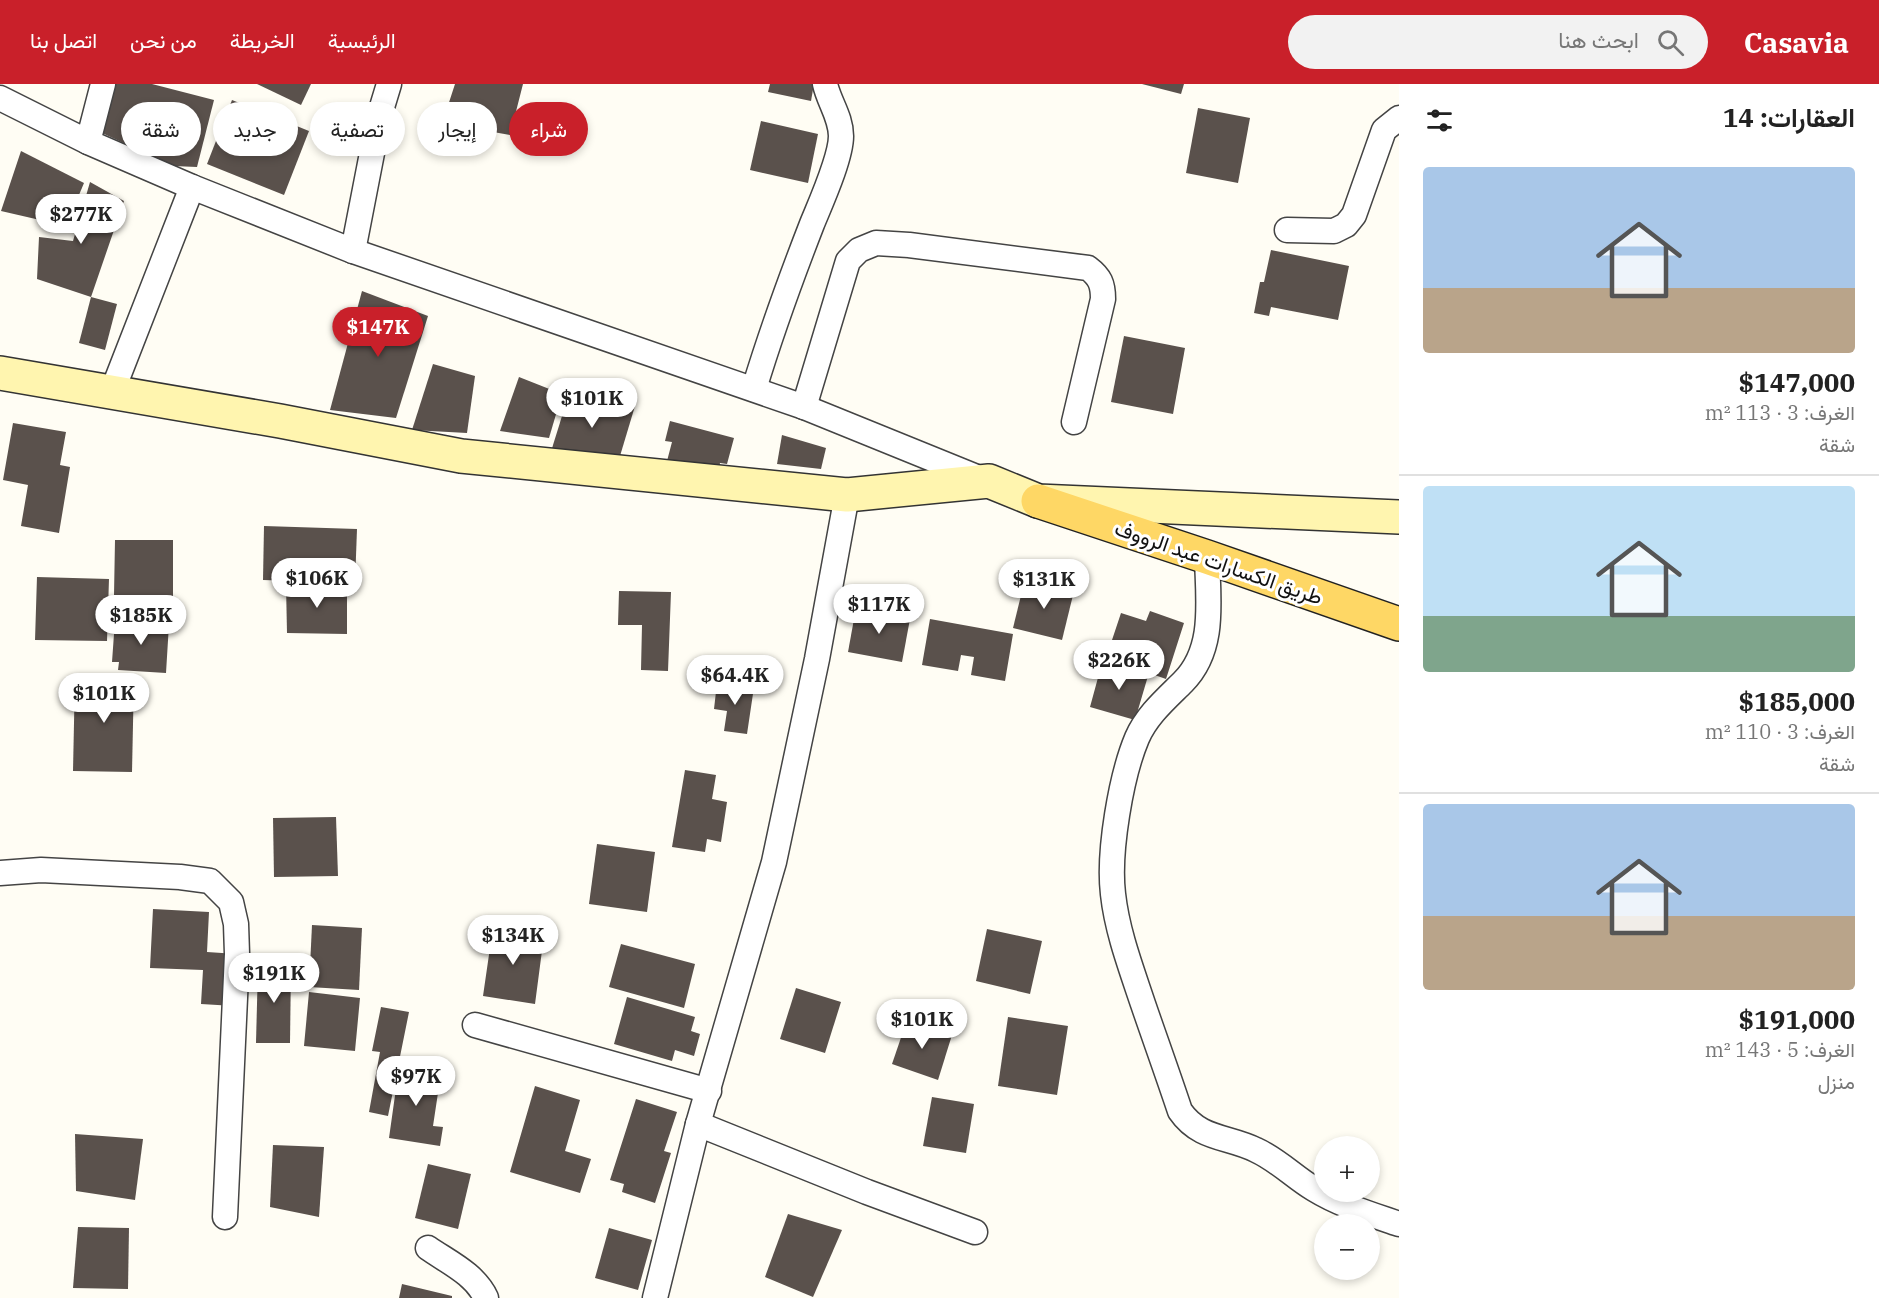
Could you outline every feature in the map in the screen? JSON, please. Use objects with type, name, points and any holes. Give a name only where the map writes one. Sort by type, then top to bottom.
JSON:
[{"type":"main road","points":[[0,373],[461,456],[847,495],[989,482],[1038,501],[1399,517]]},
{"type":"main road","name":"طريق الكسارات عبد الرووف","points":[[1038,501],[1208,557],[1399,624]]},
{"type":"street","points":[[88,142],[103,84]]},
{"type":"street","points":[[353,251],[379,117],[389,84]]},
{"type":"street","points":[[754,389],[772,329],[832,173],[841,138],[838,116],[829,100],[825,84]]},
{"type":"street","points":[[0,98],[88,142],[192,187],[353,251],[804,407],[989,482]]},
{"type":"street","points":[[1287,230],[1334,231],[1346,225],[1354,215],[1384,130],[1399,118]]},
{"type":"street","points":[[112,392],[192,187]]},
{"type":"street","points":[[804,407],[848,261],[859,250],[876,243],[909,245],[1088,268],[1096,274],[1101,279],[1103,299],[1074,422]]},
{"type":"street","points":[[655,1298],[698,1124],[774,862],[817,658],[847,495]]},
{"type":"street","points":[[1208,557],[1207,639],[1200,660],[1185,681],[1161,703],[1138,737],[1122,787],[1112,861],[1113,895],[1127,958],[1180,1111],[1187,1122],[1196,1129],[1254,1149],[1276,1160],[1313,1188],[1353,1209],[1399,1224]]},
{"type":"street","points":[[0,873],[41,870],[190,878],[210,881],[231,902],[236,924],[237,954],[225,1217]]},
{"type":"street","points":[[475,1025],[709,1091]]},
{"type":"street","points":[[698,1124],[867,1192],[975,1232]]},
{"type":"street","points":[[428,1248],[474,1280],[486,1298]]},
{"type":"building","points":[[115,84],[152,84],[214,100],[201,151],[201,102],[121,102],[121,142],[102,133]]},
{"type":"building","points":[[257,84],[311,84],[301,105]]},
{"type":"building","points":[[455,84],[523,84],[518,102],[509,102],[509,135],[497,133],[497,102],[449,102]]},
{"type":"building","points":[[770,84],[814,84],[811,101],[768,92]]},
{"type":"building","points":[[1142,84],[1184,84],[1181,94]]},
{"type":"building","points":[[1198,108],[1250,118],[1238,183],[1186,173]]},
{"type":"building","points":[[761,121],[818,134],[808,183],[750,170]]},
{"type":"building","points":[[298,127],[309,131],[284,195],[207,164],[213,149],[213,156],[298,156]]},
{"type":"building","points":[[21,151],[84,183],[66,226],[1,211]]},
{"type":"building","points":[[151,156],[200,156],[197,167],[173,166]]},
{"type":"building","points":[[90,182],[124,201],[91,297],[37,279],[39,237],[73,241]]},
{"type":"building","points":[[1271,250],[1349,266],[1338,320],[1271,307],[1269,316],[1254,313],[1260,282],[1264,282]]},
{"type":"building","points":[[362,291],[428,316],[396,418],[330,410]]},
{"type":"building","points":[[91,297],[117,304],[105,350],[79,343]]},
{"type":"building","points":[[1124,336],[1185,348],[1173,414],[1111,402]]},
{"type":"building","points":[[433,364],[475,376],[467,433],[412,430]]},
{"type":"building","points":[[519,377],[562,394],[549,438],[500,431]]},
{"type":"building","points":[[571,387],[635,406],[617,466],[549,458]]},
{"type":"building","points":[[670,421],[734,438],[727,464],[720,463],[718,474],[667,461],[672,442],[665,441]]},
{"type":"building","points":[[13,423],[66,432],[60,465],[70,467],[59,533],[21,526],[28,485],[3,480]]},
{"type":"building","points":[[782,435],[826,448],[821,469],[777,464]]},
{"type":"building","points":[[264,526],[357,529],[355,583],[263,580]]},
{"type":"building","points":[[115,540],[173,540],[173,612],[123,611],[123,595],[114,595]]},
{"type":"building","points":[[37,577],[109,579],[107,641],[35,640]]},
{"type":"building","points":[[1025,579],[1074,591],[1062,640],[1013,628]]},
{"type":"building","points":[[286,585],[347,585],[347,634],[287,633]]},
{"type":"building","points":[[619,591],[671,592],[668,671],[641,670],[642,625],[618,625]]},
{"type":"building","points":[[856,608],[910,619],[902,662],[848,652]]},
{"type":"building","points":[[1150,611],[1184,623],[1166,679],[1106,658],[1121,613],[1146,621]]},
{"type":"building","points":[[930,619],[1013,634],[1005,681],[971,675],[974,657],[961,655],[958,671],[922,665]]},
{"type":"building","points":[[115,620],[169,624],[166,673],[118,670],[119,662],[112,662]]},
{"type":"building","points":[[1102,663],[1148,676],[1135,720],[1090,707]]},
{"type":"building","points":[[75,676],[134,677],[132,772],[73,771]]},
{"type":"building","points":[[717,683],[754,687],[747,734],[724,731],[727,711],[714,709]]},
{"type":"building","points":[[685,770],[716,775],[712,799],[727,802],[721,842],[707,839],[705,852],[672,847]]},
{"type":"building","points":[[336,817],[338,876],[274,877],[273,818]]},
{"type":"building","points":[[597,844],[655,852],[647,912],[589,904]]},
{"type":"building","points":[[153,909],[209,912],[207,952],[237,954],[234,1006],[201,1004],[203,970],[150,968]]},
{"type":"building","points":[[312,925],[362,928],[359,990],[309,987]]},
{"type":"building","points":[[493,927],[536,934],[535,942],[543,943],[535,1004],[483,996]]},
{"type":"building","points":[[987,929],[1042,941],[1030,994],[976,981]]},
{"type":"building","points":[[621,944],[695,964],[684,1008],[609,987]]},
{"type":"building","points":[[258,965],[291,966],[290,1043],[256,1043]]},
{"type":"building","points":[[796,988],[841,1002],[825,1053],[780,1039]]},
{"type":"building","points":[[309,992],[360,998],[355,1051],[304,1046]]},
{"type":"building","points":[[627,997],[695,1017],[691,1031],[700,1034],[694,1056],[675,1050],[672,1061],[614,1044]]},
{"type":"building","points":[[381,1007],[409,1012],[388,1116],[369,1112],[380,1052],[372,1051]]},
{"type":"building","points":[[1008,1017],[1068,1026],[1057,1095],[998,1086]]},
{"type":"building","points":[[907,1020],[952,1035],[938,1080],[892,1064]]},
{"type":"building","points":[[399,1067],[441,1073],[433,1126],[443,1127],[440,1146],[389,1138]]},
{"type":"building","points":[[535,1086],[580,1100],[565,1151],[591,1159],[580,1193],[510,1172]]},
{"type":"building","points":[[932,1097],[974,1104],[966,1153],[923,1146]]},
{"type":"building","points":[[636,1099],[677,1112],[664,1151],[671,1153],[655,1203],[622,1192],[624,1184],[610,1180]]},
{"type":"building","points":[[75,1134],[143,1139],[135,1200],[76,1191]]},
{"type":"building","points":[[273,1145],[324,1147],[319,1217],[270,1207]]},
{"type":"building","points":[[428,1164],[471,1174],[458,1229],[415,1218]]},
{"type":"building","points":[[788,1214],[842,1230],[813,1297],[765,1277]]},
{"type":"building","points":[[78,1227],[129,1228],[128,1289],[73,1288]]},
{"type":"building","points":[[609,1228],[652,1240],[638,1290],[595,1278]]},
{"type":"building","points":[[402,1284],[452,1296],[452,1298],[399,1298]]}]
